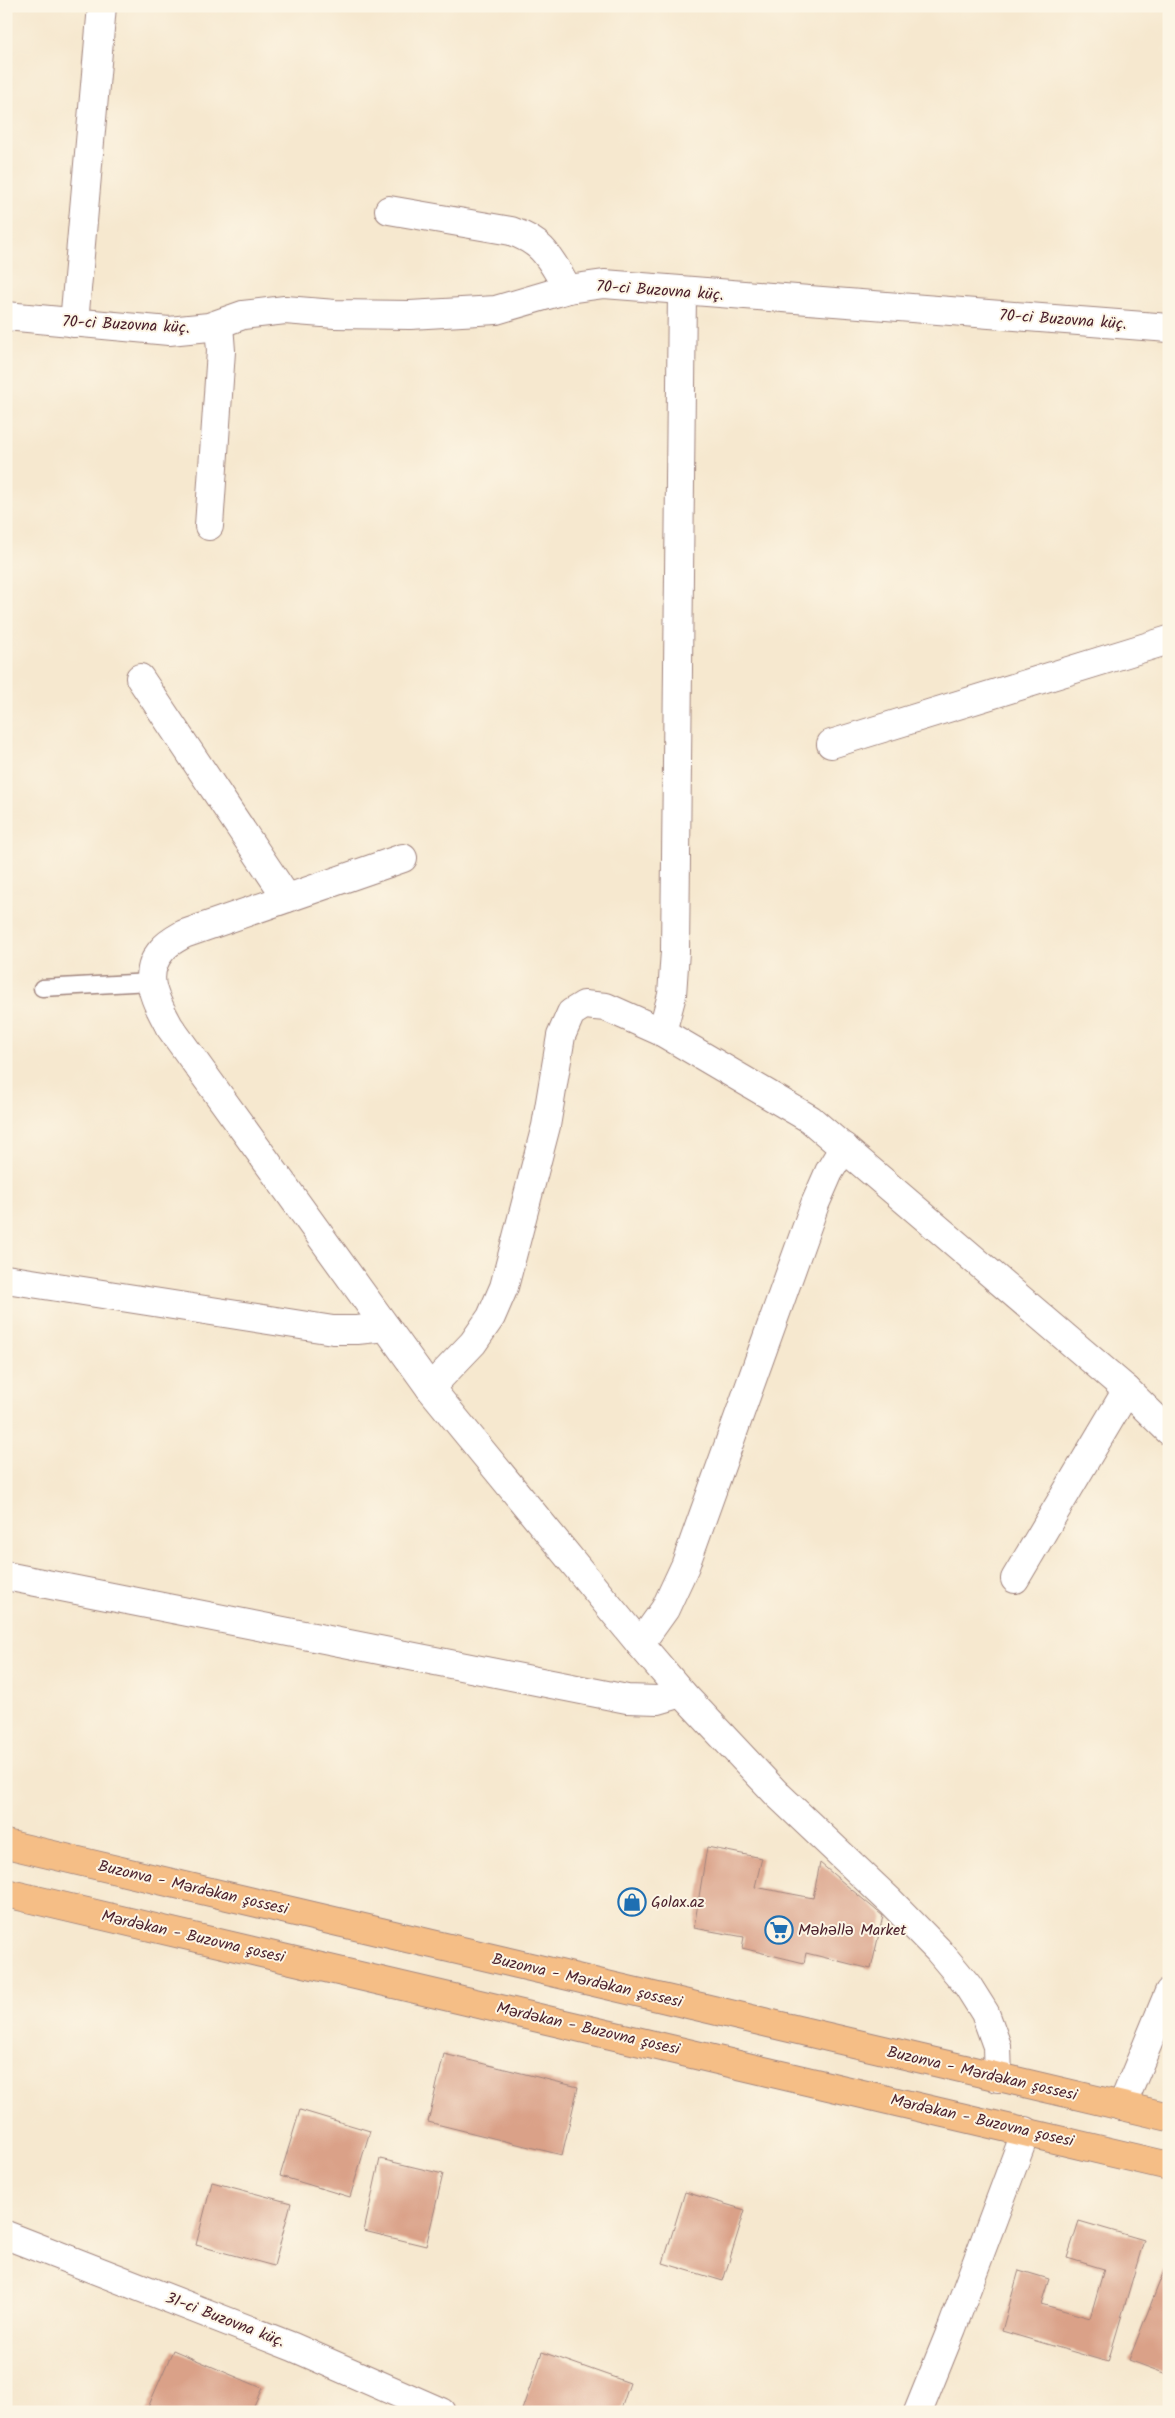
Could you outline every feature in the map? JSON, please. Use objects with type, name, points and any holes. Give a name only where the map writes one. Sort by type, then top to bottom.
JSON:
[{"type":"main road","name":"Buzonva - Mərdəkan şossesi","points":[[6,1844],[1169,2117]]},
{"type":"main road","name":"Mərdəkan - Buzovna şosesi","points":[[6,1893],[1169,2166]]},
{"type":"street","points":[[74,323],[102,6]]},
{"type":"street","points":[[390,210],[529,237],[542,247],[568,290]]},
{"type":"street","name":"70-ci Buzovna küç.","points":[[6,316],[169,331],[194,330],[219,325],[243,315],[285,310],[335,314],[410,315],[496,310],[568,290],[604,284],[682,292],[1169,328]]},
{"type":"street","points":[[662,1032],[672,995],[675,951],[682,292]]},
{"type":"street","points":[[209,526],[221,351],[219,325]]},
{"type":"street","points":[[831,744],[1169,640]]},
{"type":"street","points":[[140,678],[287,898]]},
{"type":"street","points":[[403,858],[184,934],[162,949],[153,965],[150,982],[169,1026],[430,1388],[640,1644],[682,1694],[776,1793],[938,1950],[968,1986],[985,2014],[997,2046],[998,2078]]},
{"type":"street","points":[[430,1388],[473,1343],[491,1317],[504,1287],[544,1135],[561,1036],[571,1013],[584,1005],[606,1007],[662,1032],[770,1094],[810,1120],[1127,1390],[1169,1431]]},
{"type":"street","points":[[640,1644],[666,1609],[685,1566],[815,1204],[829,1172],[844,1147]]},
{"type":"street","points":[[6,1279],[333,1330],[386,1328]]},
{"type":"street","points":[[1015,1579],[1127,1390]]},
{"type":"street","points":[[6,1576],[627,1698],[658,1700],[682,1694]]},
{"type":"street","points":[[1122,2106],[1169,1992]]},
{"type":"street","points":[[918,2412],[952,2328],[1026,2131]]},
{"type":"street","name":"31-ci Buzovna küç.","points":[[6,2235],[294,2347],[441,2412]]},
{"type":"lane","points":[[42,988],[150,982]]},
{"type":"building","points":[[707,1847],[762,1858],[755,1887],[813,1898],[820,1863],[883,1916],[871,1969],[806,1953],[804,1963],[742,1948],[744,1937],[694,1928]]},
{"type":"building","points":[[444,2054],[578,2087],[562,2155],[428,2122]]},
{"type":"building","points":[[300,2110],[370,2131],[350,2197],[280,2176]]},
{"type":"building","points":[[380,2159],[443,2174],[426,2246],[364,2231]]},
{"type":"building","points":[[212,2182],[291,2203],[274,2266],[196,2245]]},
{"type":"building","points":[[685,2192],[745,2210],[723,2281],[663,2263]]},
{"type":"building","points":[[1079,2221],[1144,2240],[1108,2362],[1002,2331],[1019,2270],[1049,2279],[1041,2304],[1090,2318],[1104,2269],[1067,2258]]},
{"type":"building","points":[[1169,2258],[1169,2375],[1129,2360]]},
{"type":"building","points":[[173,2350],[262,2388],[251,2412],[146,2412]]},
{"type":"building","points":[[542,2352],[630,2383],[620,2412],[522,2410]]},
{"type":"place","name":"Golax.az","points":[[632,1902]]},
{"type":"place","name":"Məhəllə Market","points":[[779,1930]]}]
